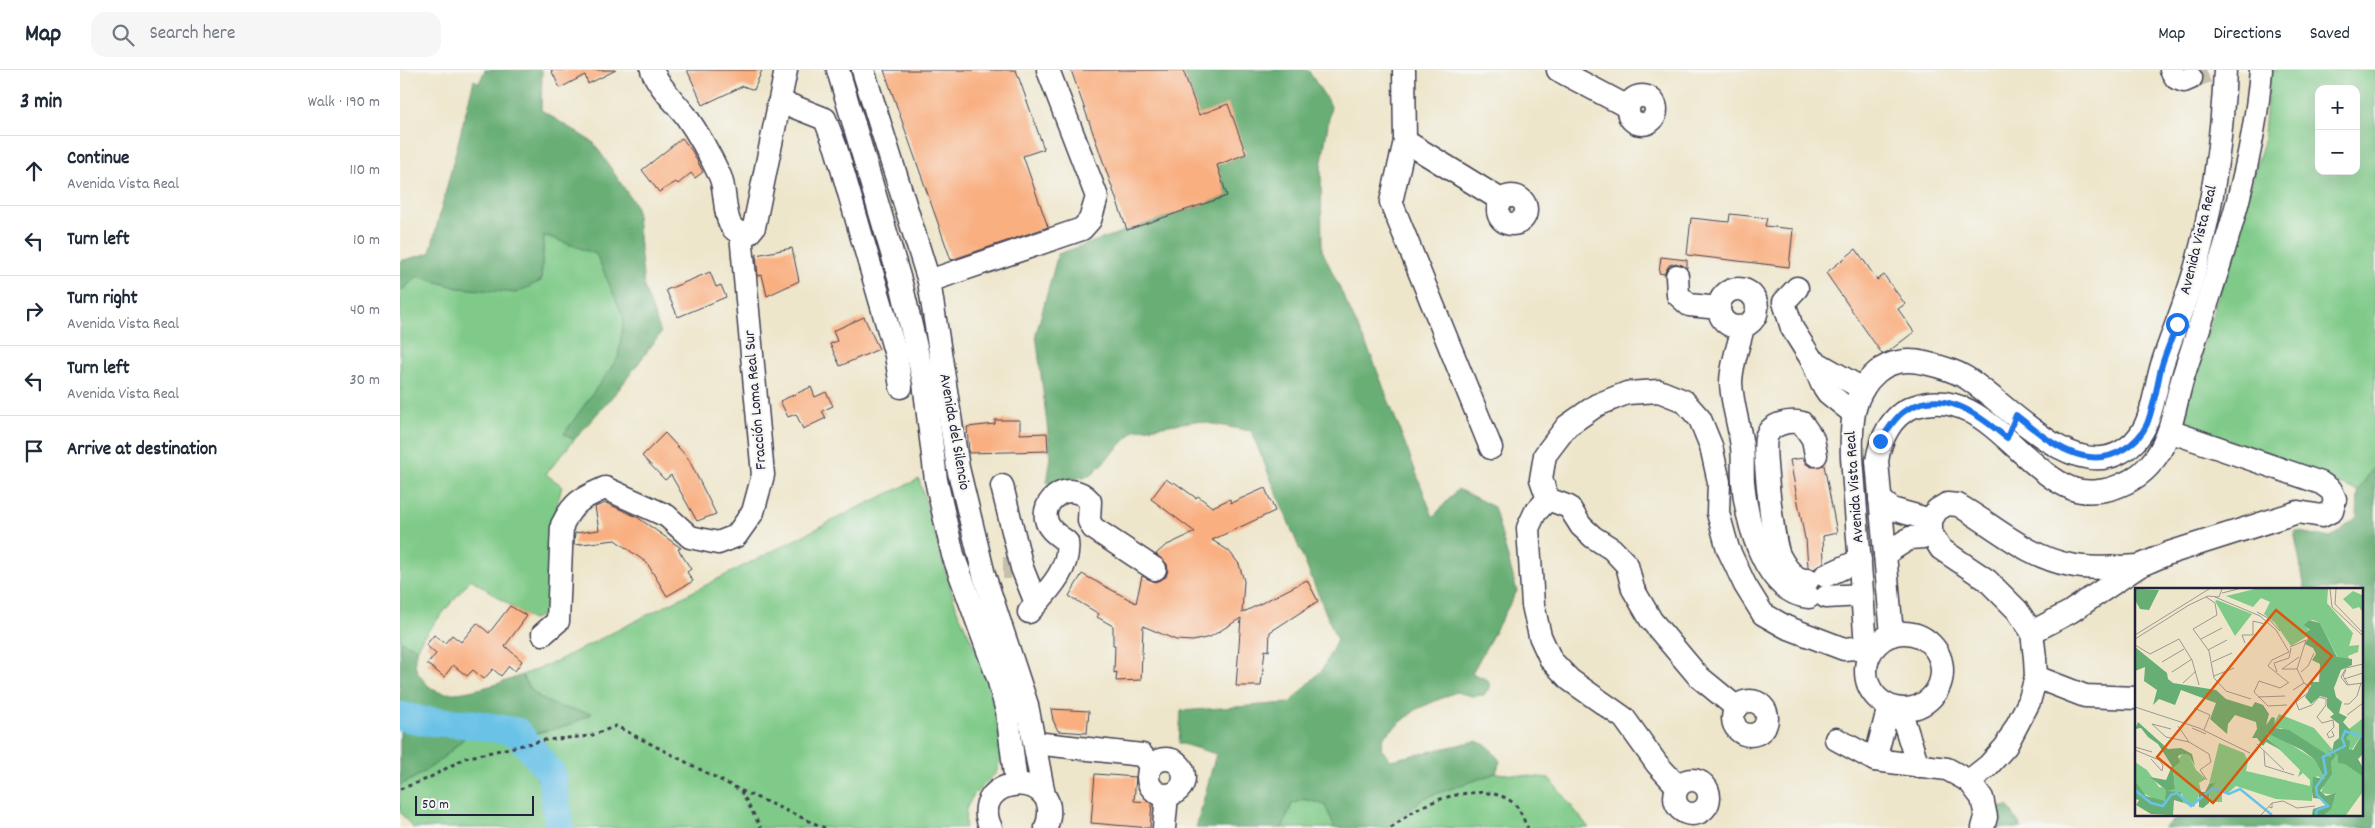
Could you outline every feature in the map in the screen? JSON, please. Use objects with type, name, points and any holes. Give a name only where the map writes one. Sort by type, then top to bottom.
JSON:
[{"type":"street","name":"Fracción Loma Real Sur","points":[[543,634],[558,621],[562,525],[567,513],[577,501],[605,488],[667,516],[690,537],[718,543],[736,536],[753,512],[763,475],[741,234],[734,232],[730,226],[724,186],[704,142],[652,70]]},
{"type":"street","points":[[741,234],[749,233],[754,227],[786,70]]},
{"type":"street","name":"Avenida del Silencio","points":[[838,70],[902,287],[924,382],[936,480],[953,556],[1005,702],[1016,783]]},
{"type":"street","name":"Avenida del Silencio","points":[[863,70],[929,281],[958,468],[1005,568],[1006,639],[1027,706],[1044,795],[1049,807],[1049,819],[1046,828]]},
{"type":"street","points":[[929,281],[1082,229],[1090,220],[1097,197],[1048,70]]},
{"type":"street","points":[[1404,70],[1405,141],[1391,202],[1491,448]]},
{"type":"street","points":[[1558,70],[1628,107]]},
{"type":"street","name":"Avenida Vista Real","points":[[1866,646],[1851,428],[1856,399],[1869,379],[1884,366],[1900,362],[1917,361],[1938,366],[1963,376],[2049,442],[2073,454],[2094,459],[2116,454],[2136,442],[2146,426],[2162,366],[2235,213],[2253,141],[2261,70]]},
{"type":"street","name":"Avenida Vista Real","points":[[1892,634],[1877,461],[1880,441],[1891,425],[1907,409],[1927,402],[1963,406],[2007,438],[2057,481],[2075,490],[2099,491],[2120,486],[2140,476],[2156,456],[2169,431],[2204,275],[2210,206],[2199,73]]},
{"type":"street","points":[[778,105],[792,106],[825,119],[836,148],[896,355],[901,387]]},
{"type":"street","points":[[1405,141],[1501,200]]},
{"type":"street","points":[[2210,206],[2235,213]]},
{"type":"street","points":[[883,225],[910,218]]},
{"type":"street","points":[[1677,276],[1678,295],[1689,305],[1719,308]]},
{"type":"street","points":[[1740,288],[1753,293],[1758,305],[1754,319],[1743,327],[1729,326],[1719,317],[1718,303],[1727,292],[1740,288]]},
{"type":"street","points":[[1797,288],[1784,302],[1792,328],[1812,360],[1835,385],[1853,413]]},
{"type":"street","points":[[1743,327],[1731,382],[1734,408],[1742,442],[1743,481],[1751,528],[1772,558],[1792,574],[1821,587],[1862,595]]},
{"type":"street","points":[[1835,385],[1863,389]]},
{"type":"street","points":[[1736,708],[1698,676],[1651,620],[1633,589],[1627,565],[1612,550],[1593,538],[1581,526],[1569,508],[1548,499],[1541,479],[1545,455],[1567,426],[1596,405],[1627,393],[1659,390],[1684,401],[1700,419],[1712,446],[1719,482],[1718,513],[1728,549],[1745,585],[1763,614],[1786,627],[1844,650],[1866,646],[1877,644],[1892,634],[1916,635],[1927,641],[1935,649],[1941,660],[1942,673],[1940,685],[1933,696],[1924,704],[1912,708],[1895,708],[1880,701],[1868,682],[1866,646]]},
{"type":"street","points":[[2007,438],[2016,415]]},
{"type":"street","points":[[1772,558],[1773,519],[1766,473],[1766,436],[1773,428],[1784,422],[1802,423],[1813,438],[1816,455]]},
{"type":"street","points":[[2032,632],[2070,612],[2139,566],[2170,553],[2298,512],[2322,516],[2332,511],[2335,499],[2331,490],[2321,483],[2169,431]]},
{"type":"street","points":[[1002,486],[1005,568],[1030,611]]},
{"type":"street","points":[[1006,639],[1063,568],[1068,548],[1067,542],[1051,529],[1046,515],[1047,508],[1056,495],[1072,490],[1079,492],[1090,501],[1089,521],[1093,528],[1156,568]]},
{"type":"street","points":[[1548,499],[1534,513],[1528,528],[1533,605],[1540,636],[1551,660],[1570,680],[1624,718],[1657,764],[1678,786]]},
{"type":"street","points":[[1880,500],[1892,509],[1931,527],[1941,549],[1987,580],[2003,595],[2032,632],[2036,677],[2029,702],[2006,746],[1988,766],[1969,781]]},
{"type":"street","points":[[1885,554],[1910,538],[1924,537],[1931,527],[1937,510],[1947,504],[1958,505],[2025,548],[2047,558],[2070,565],[2092,567],[2139,566]]},
{"type":"street","points":[[1751,528],[1773,519]]},
{"type":"street","points":[[1821,587],[1860,560]]},
{"type":"street","points":[[1005,568],[1063,568]]},
{"type":"street","points":[[2036,677],[2085,696],[2135,698]]},
{"type":"street","points":[[1875,760],[1895,708]]},
{"type":"street","points":[[1895,708],[1918,766]]},
{"type":"street","points":[[1836,739],[1875,760],[1947,769],[1969,781],[1982,798],[1986,817],[1983,828]]},
{"type":"street","points":[[1035,743],[1142,755],[1151,767]]},
{"type":"street","points":[[1167,759],[1178,763],[1184,774],[1182,785],[1178,790],[1167,795],[1156,792],[1152,788],[1148,777],[1151,767],[1156,762],[1167,759]]},
{"type":"street","points":[[991,828],[988,810],[991,799],[1000,789],[1016,783],[1034,788],[1044,795]]},
{"type":"street","points":[[1164,828],[1167,795]]},
{"type":"path","points":[[400,789],[427,780],[465,758],[545,740],[590,736],[616,726],[740,790],[825,828]]},
{"type":"path","points":[[740,790],[761,828]]},
{"type":"path","points":[[1391,828],[1417,809],[1445,799],[1486,791],[1501,797],[1517,807],[1528,828]]},
{"type":"green space","points":[[485,70],[542,70],[541,110],[594,143],[636,206],[644,287],[661,333],[619,389],[574,440],[564,434],[618,358],[624,318],[596,254],[544,235],[541,281],[516,293],[458,288],[418,276],[400,292],[400,261],[430,253],[474,80],[479,83]]},
{"type":"green space","points":[[1183,70],[1308,70],[1331,106],[1321,167],[1322,250],[1373,360],[1433,517],[1458,489],[1494,507],[1517,591],[1472,673],[1488,680],[1490,687],[1484,695],[1472,696],[1456,692],[1417,709],[1384,736],[1381,749],[1391,760],[1476,741],[1488,746],[1500,761],[1496,773],[1424,798],[1387,828],[1335,828],[1325,805],[1304,799],[1292,804],[1282,828],[1196,828],[1216,754],[1179,743],[1181,711],[1289,703],[1322,670],[1337,640],[1251,431],[1196,421],[1135,430],[1090,476],[1047,483],[1051,457],[1036,334],[1058,254],[1227,196]]},
{"type":"green space","points":[[2270,70],[2375,70],[2375,465],[2358,491],[2180,425],[2263,144]]},
{"type":"green space","points":[[544,235],[596,254],[624,318],[618,358],[564,434],[574,440],[546,474],[562,486],[558,500],[554,532],[550,611],[532,620],[471,579],[423,637],[417,648],[400,641],[400,292],[417,276],[458,288],[541,281]]},
{"type":"green space","points":[[2375,465],[2375,828],[2163,828],[2180,816],[2362,816],[2362,588],[2305,588],[2294,531],[2331,538],[2357,517],[2358,491]]},
{"type":"green space","points":[[919,479],[957,610],[986,672],[1003,752],[996,773],[973,796],[966,809],[965,828],[569,828],[551,801],[547,782],[524,755],[541,786],[551,818],[542,828],[413,828],[400,812],[400,785],[434,765],[482,720],[508,719],[524,734],[570,725],[591,714],[564,709],[545,701],[534,692],[522,675],[559,660],[855,509]]},
{"type":"green space","points":[[400,641],[417,648],[415,667],[427,684],[436,691],[457,693],[469,691],[522,675],[527,685],[542,699],[561,707],[592,713],[570,725],[529,735],[524,734],[508,719],[482,720],[434,765],[400,785]]},
{"type":"green space","points":[[527,754],[547,782],[551,801],[569,828],[542,828],[551,818],[541,786],[524,755]]},
{"type":"green space","points":[[1496,773],[1549,778],[1589,828],[1387,828],[1424,798]]},
{"type":"green space","points":[[1304,799],[1325,804],[1335,828],[1282,828],[1292,804]]},
{"type":"green space","points":[[2008,806],[2022,828],[1991,828],[1994,809]]},
{"type":"building","points":[[551,70],[616,70],[588,84],[585,75],[560,88]]},
{"type":"building","points":[[687,70],[762,70],[754,90],[743,86],[703,105]]},
{"type":"building","points":[[884,70],[1016,70],[1044,149],[1023,156],[1048,227],[951,260]]},
{"type":"building","points":[[1071,70],[1183,70],[1199,115],[1228,104],[1246,154],[1217,165],[1227,196],[1127,230]]},
{"type":"building","points":[[682,138],[692,151],[703,172],[695,178],[691,173],[678,184],[676,182],[659,192],[642,170]]},
{"type":"building","points":[[1730,214],[1767,218],[1765,226],[1793,229],[1789,267],[1687,255],[1691,218],[1729,222]]},
{"type":"building","points":[[792,248],[799,281],[767,296],[762,275],[758,276],[756,255]]},
{"type":"building","points":[[1856,249],[1877,280],[1884,275],[1905,304],[1898,309],[1914,332],[1882,354],[1826,273]]},
{"type":"building","points":[[1661,257],[1687,260],[1687,268],[1676,263],[1669,265],[1664,274],[1659,273]]},
{"type":"building","points":[[710,272],[716,287],[721,285],[726,297],[678,317],[666,290]]},
{"type":"building","points":[[864,317],[879,349],[840,366],[830,344],[837,341],[833,331]]},
{"type":"building","points":[[811,387],[815,397],[826,392],[833,406],[822,411],[826,418],[803,429],[796,414],[788,417],[780,401]]},
{"type":"building","points":[[995,420],[1020,420],[1020,434],[1047,433],[1048,451],[969,453],[967,427],[995,424]]},
{"type":"building","points":[[665,433],[688,458],[716,514],[697,521],[671,475],[665,480],[642,456]]},
{"type":"building","points":[[1803,458],[1806,464],[1812,467],[1824,465],[1837,533],[1823,536],[1824,562],[1814,569],[1808,567],[1806,539],[1790,460]]},
{"type":"building","points":[[1166,479],[1173,484],[1174,482],[1196,498],[1198,496],[1212,507],[1230,499],[1231,503],[1265,488],[1275,511],[1212,540],[1229,551],[1239,564],[1244,581],[1242,613],[1307,580],[1318,601],[1270,632],[1269,651],[1265,650],[1261,686],[1236,686],[1241,618],[1210,637],[1193,641],[1176,640],[1143,626],[1141,680],[1116,681],[1117,672],[1114,673],[1115,645],[1113,645],[1113,626],[1097,617],[1099,614],[1069,596],[1082,574],[1136,603],[1142,576],[1155,582],[1166,577],[1167,564],[1156,554],[1165,546],[1195,532],[1151,499]]},
{"type":"building","points":[[606,503],[637,517],[681,548],[678,549],[691,569],[687,572],[693,581],[667,596],[647,563],[615,540],[574,545],[575,533],[599,530],[595,507]]},
{"type":"building","points":[[510,606],[527,616],[505,646],[522,661],[515,671],[509,666],[501,676],[493,669],[484,679],[473,670],[467,676],[453,665],[444,677],[427,664],[436,654],[426,645],[434,635],[445,643],[452,635],[461,642],[477,623],[489,633]]},
{"type":"building","points":[[1051,709],[1089,711],[1087,733],[1058,731]]},
{"type":"building","points":[[1095,774],[1136,777],[1134,801],[1152,802],[1150,828],[1091,823]]},
{"type":"waterway","points":[[400,716],[422,721],[472,724],[517,732],[551,773],[560,828]]},
{"type":"tunnel","points":[[2191,78],[2207,72]]},
{"type":"tunnel","points":[[1003,568],[1011,568]]},
{"type":"route","points":[[1880,441],[1891,425],[1907,409],[1927,402],[1963,406],[2007,438],[2016,415],[2049,442],[2073,454],[2094,459],[2116,454],[2136,442],[2146,426],[2162,366],[2177,324]]}]
